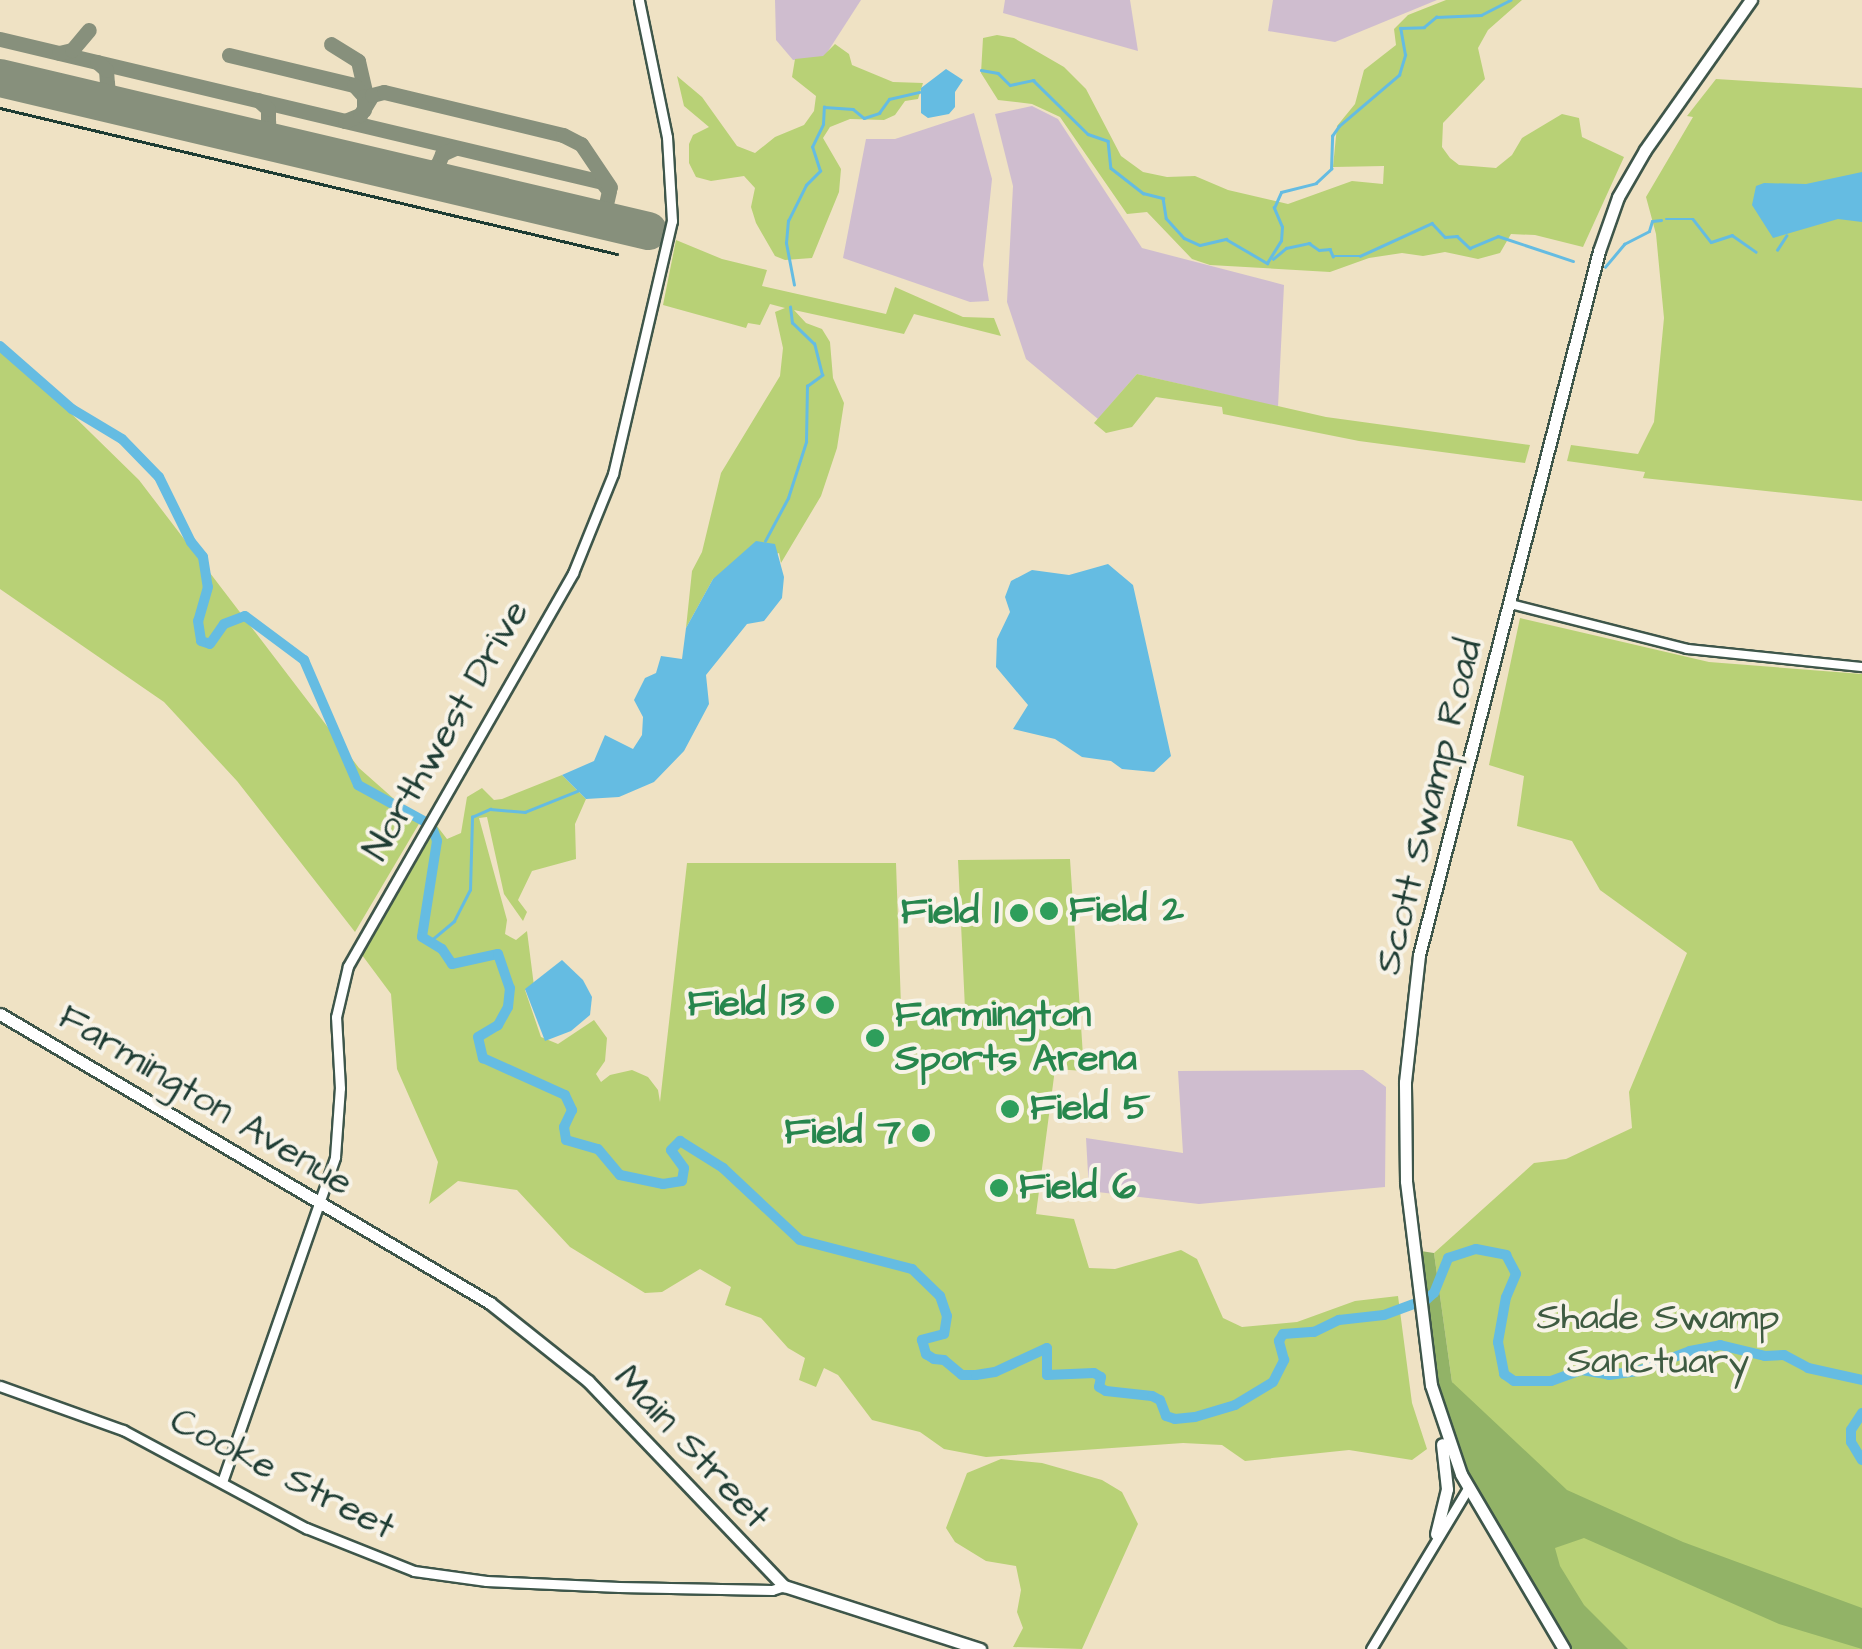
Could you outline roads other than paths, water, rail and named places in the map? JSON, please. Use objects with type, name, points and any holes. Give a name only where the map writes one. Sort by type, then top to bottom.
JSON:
[{"type":"highway","name":"Scott Swamp Road","points":[[1564,1649],[1468,1488],[1436,1406],[1406,1181],[1404,1082],[1419,955],[1511,604],[1576,334],[1618,197],[1658,128],[1751,0]]},
{"type":"highway","name":"Farmington Avenue","points":[[0,1014],[381,1238]]},
{"type":"highway","name":"Main Street","points":[[381,1238],[483,1298],[561,1358],[784,1586],[980,1649]]},
{"type":"highway","points":[[1436,1406],[1447,1477],[1436,1534]]},
{"type":"main road","name":"Northwest Drive","points":[[222,1482],[331,1172],[339,1129],[336,1017],[348,966],[573,573],[600,515],[616,462],[672,212],[666,137],[638,0]]},
{"type":"main road","name":"Cooke Street","points":[[0,1386],[123,1430],[341,1545],[429,1574],[609,1586],[772,1590],[784,1586]]},
{"type":"main road","points":[[1371,1649],[1436,1534],[1468,1488]]},
{"type":"street","points":[[1511,604],[1688,649],[1862,667]]},
{"type":"water","points":[[946,69],[963,80],[955,92],[955,107],[949,114],[928,118],[921,113],[921,88]]},
{"type":"water","points":[[1862,172],[1862,222],[1838,219],[1773,238],[1752,205],[1756,186],[1764,183],[1806,184]]},
{"type":"water","points":[[756,541],[775,544],[784,577],[782,598],[764,621],[747,624],[706,675],[709,704],[684,751],[654,782],[619,797],[586,799],[562,775],[594,761],[605,735],[633,749],[642,735],[643,717],[634,700],[645,678],[656,673],[661,656],[682,659],[686,628],[713,579]]},
{"type":"water","points":[[1108,564],[1133,585],[1171,756],[1154,772],[1122,769],[1111,761],[1082,757],[1055,739],[1013,729],[1028,705],[996,667],[997,639],[1010,612],[1005,597],[1011,581],[1032,570],[1069,575]]},
{"type":"water","points":[[562,960],[583,980],[592,997],[590,1015],[571,1031],[545,1041],[525,989]]},
{"type":"waterway","points":[[981,70],[998,73],[1010,85],[1033,80],[1088,134],[1108,141],[1111,168],[1143,193],[1163,198],[1166,218],[1184,238],[1200,245],[1226,239],[1267,263],[1281,241],[1282,227],[1274,208],[1281,192],[1316,183],[1331,169],[1332,136],[1339,126],[1399,75],[1405,55],[1400,28],[1424,27],[1436,17],[1481,15],[1510,0]]},
{"type":"waterway","points":[[794,285],[786,243],[788,221],[806,185],[820,171],[812,147],[823,124],[824,107],[853,109],[864,118],[879,113],[889,99],[919,92]]},
{"type":"waterway","points":[[1666,219],[1693,219],[1711,242],[1732,235],[1756,252]]},
{"type":"waterway","points":[[1605,267],[1624,244],[1649,231],[1652,221],[1661,220]]},
{"type":"waterway","points":[[1273,259],[1286,248],[1309,243],[1319,250],[1330,249],[1333,256],[1360,256],[1432,223],[1445,237],[1457,236],[1470,248],[1498,236],[1573,261]]},
{"type":"waterway","points":[[1777,250],[1786,236]]},
{"type":"waterway","points":[[765,541],[788,498],[806,442],[807,386],[822,375],[814,344],[792,323],[790,307]]},
{"type":"waterway","points":[[0,346],[72,409],[122,439],[159,477],[191,542],[203,557],[208,587],[198,621],[201,641],[210,644],[224,624],[245,616],[304,660],[358,785],[431,825],[437,841],[422,937],[442,949],[452,964],[498,954],[510,988],[508,1007],[498,1025],[478,1037],[483,1058],[565,1095],[572,1110],[564,1127],[566,1140],[598,1149],[620,1175],[663,1184],[682,1181],[684,1168],[671,1150],[680,1141],[723,1168],[800,1240],[912,1269],[940,1296],[947,1316],[944,1334],[922,1340],[926,1354],[944,1360],[962,1375],[995,1372],[1047,1348],[1047,1375],[1094,1373],[1101,1377],[1099,1387],[1106,1391],[1152,1396],[1160,1400],[1166,1416],[1195,1417],[1235,1405],[1273,1382],[1284,1360],[1279,1341],[1283,1334],[1314,1332],[1339,1320],[1384,1315],[1427,1299],[1434,1293],[1448,1258],[1476,1249],[1506,1255],[1516,1274],[1506,1297],[1498,1342],[1504,1374],[1514,1381],[1551,1381],[1582,1370],[1609,1375],[1638,1371],[1690,1351],[1720,1345],[1765,1356],[1784,1355],[1808,1368],[1862,1380]]},
{"type":"waterway","points":[[428,943],[454,921],[470,890],[472,817],[490,809],[525,812],[577,791]]},
{"type":"waterway","points":[[1862,1413],[1851,1430],[1851,1442],[1862,1460]]},
{"type":"railway","points":[[0,108],[617,254]]},
{"type":"place","name":"Field 2","points":[[1049,911]]},
{"type":"place","name":"Field 1","points":[[1019,913]]},
{"type":"place","name":"Field 13","points":[[825,1005]]},
{"type":"place","name":"Farmington Sports Arena","points":[[875,1038]]},
{"type":"place","name":"Field 5","points":[[1010,1109]]},
{"type":"place","name":"Field 7","points":[[921,1133]]},
{"type":"place","name":"Field 6","points":[[999,1188]]},
{"type":"park label","name":"Shade Swamp Sanctuary","points":[[1658,1341]]}]
